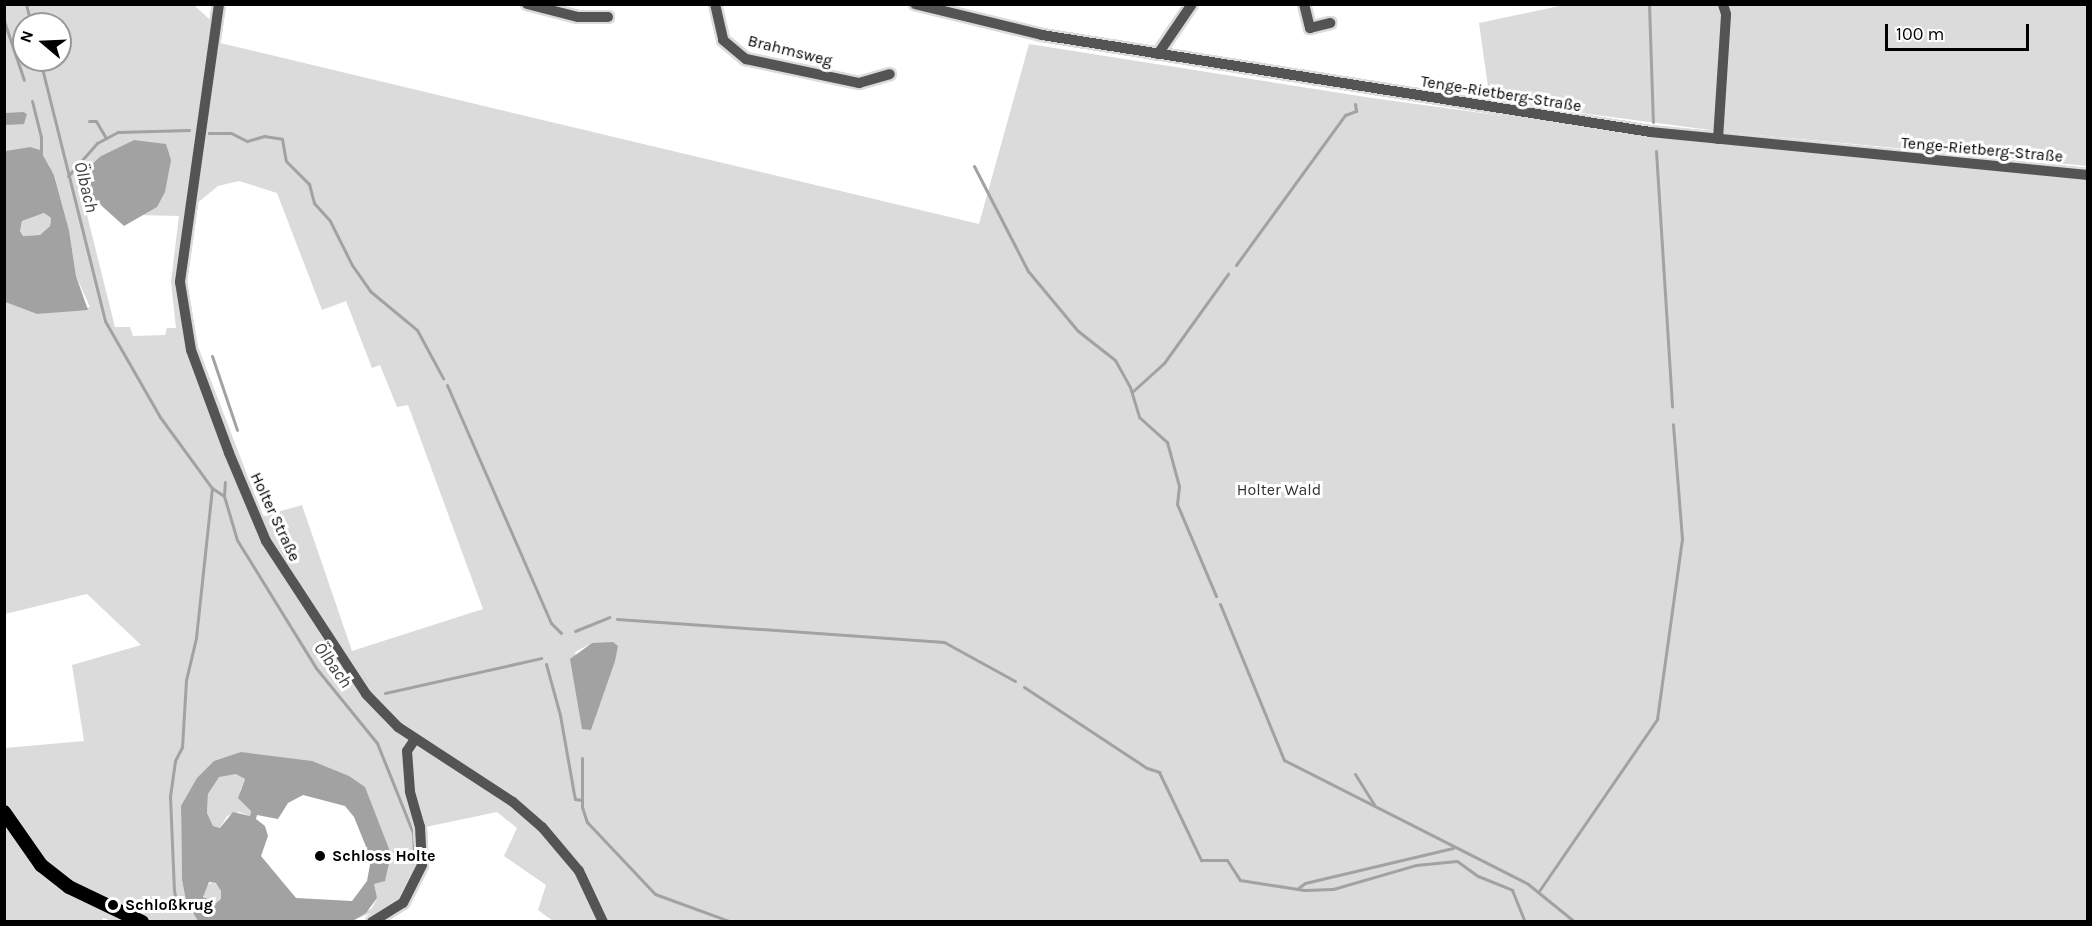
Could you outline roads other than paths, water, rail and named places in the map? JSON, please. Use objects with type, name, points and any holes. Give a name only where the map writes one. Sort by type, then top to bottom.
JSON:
[{"type":"main road","points":[[4,812],[41,865],[69,887],[142,921]]},
{"type":"street","name":"Holter Straße","points":[[219,4],[180,282],[191,350],[266,541],[357,683],[383,714],[415,739],[513,802],[542,828],[579,871],[603,921]]},
{"type":"street","points":[[527,4],[578,17],[608,17]]},
{"type":"street","name":"Brahmsweg","points":[[716,4],[723,40],[746,58],[860,83],[890,75]]},
{"type":"street","name":"Tenge-Rietberg-Straße","points":[[915,4],[1042,35],[1449,101],[1718,139],[2088,175]]},
{"type":"street","points":[[1158,54],[1192,4]]},
{"type":"street","points":[[1304,4],[1310,28],[1330,23]]},
{"type":"street","points":[[1718,139],[1723,4]]},
{"type":"street","points":[[372,921],[403,903],[422,865],[420,827],[410,791],[407,751],[415,739]]},
{"type":"waterway","name":"Ölbach","points":[[26,4],[28,12]]},
{"type":"waterway","points":[[1649,4],[1653,122]]},
{"type":"waterway","name":"Ölbach","points":[[4,21],[24,80]]},
{"type":"waterway","name":"Ölbach","points":[[43,72],[105,321],[160,417],[212,488],[196,638],[186,680],[182,747],[175,761],[170,796],[176,903],[192,906]]},
{"type":"waterway","name":"Ölbach","points":[[32,101],[41,137],[41,154]]},
{"type":"waterway","points":[[1236,265],[1345,115],[1356,111],[1355,104]]},
{"type":"waterway","points":[[89,121],[96,121],[106,138]]},
{"type":"waterway","points":[[68,176],[97,143],[118,132],[189,130]]},
{"type":"waterway","points":[[207,133],[231,133],[247,141],[264,136],[282,139],[286,161],[309,184],[314,203],[330,221],[352,265],[370,291],[417,330],[443,378]]},
{"type":"waterway","points":[[1656,151],[1672,407]]},
{"type":"waterway","points":[[974,166],[1028,271],[1078,331],[1115,360],[1130,387],[1139,417],[1167,442],[1179,486],[1177,504],[1216,596]]},
{"type":"waterway","points":[[1132,392],[1164,363],[1228,274]]},
{"type":"waterway","points":[[212,356],[237,430]]},
{"type":"waterway","points":[[447,385],[551,623],[561,633]]},
{"type":"waterway","points":[[1539,891],[1657,719],[1682,539],[1673,424]]},
{"type":"waterway","points":[[224,495],[225,482]]},
{"type":"waterway","name":"Ölbach","points":[[212,488],[224,496],[237,540],[316,668],[377,743],[413,833],[415,866]]},
{"type":"waterway","points":[[1220,604],[1284,760],[1528,884],[1575,922]]},
{"type":"waterway","points":[[575,631],[609,617]]},
{"type":"waterway","points":[[617,619],[944,642],[1015,681]]},
{"type":"waterway","points":[[335,637],[367,684]]},
{"type":"waterway","points":[[385,693],[541,658]]},
{"type":"waterway","points":[[546,664],[560,715],[575,799],[582,800]]},
{"type":"waterway","points":[[1024,687],[1147,768],[1159,772],[1201,860],[1227,860],[1240,880],[1304,890],[1333,889],[1416,865],[1457,861],[1478,876],[1512,890],[1525,922]]},
{"type":"waterway","points":[[582,758],[582,807],[587,822],[655,894],[732,922]]},
{"type":"waterway","points":[[1355,774],[1374,805]]},
{"type":"waterway","points":[[1297,889],[1305,883],[1453,848]]},
{"type":"place","name":"Schloss Holte","points":[[320,856]]},
{"type":"place","name":"Schloßkrug","points":[[113,905]]},
{"type":"park label","name":"Holter Wald","points":[[1279,490]]}]
